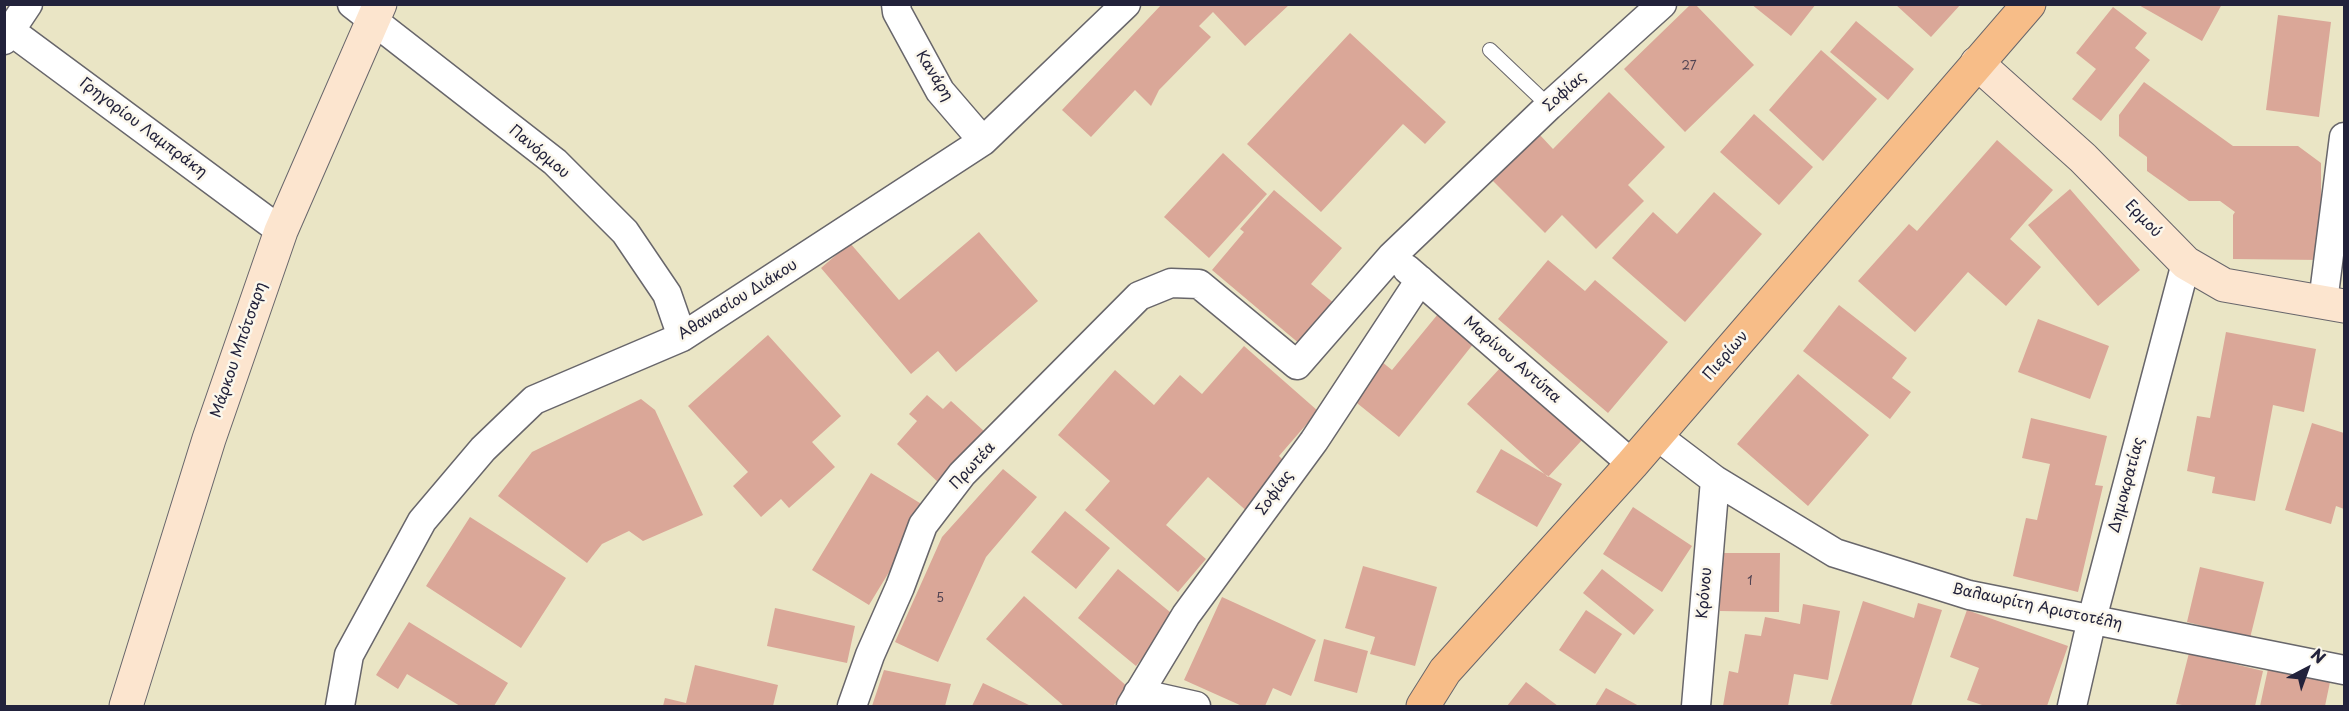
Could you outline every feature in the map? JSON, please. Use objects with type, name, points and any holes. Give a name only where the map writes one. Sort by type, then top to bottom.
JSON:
[{"type":"main road","name":"Πιερίων","points":[[1423,706],[1445,671],[1657,436],[2029,4]]},
{"type":"street","points":[[7,33],[28,4]]},
{"type":"street","name":"Κανάρη","points":[[896,4],[897,12],[940,92],[983,141]]},
{"type":"street","name":"Αθανασίου Διάκου","points":[[339,706],[350,655],[422,521],[483,449],[534,400],[682,337],[983,141],[1126,4]]},
{"type":"street","name":"Σοφίας","points":[[1171,283],[1199,284],[1297,365],[1392,256],[1549,106],[1662,4]]},
{"type":"street","name":"Μάρκου Μπότσαρη","points":[[126,706],[209,439],[281,231],[369,10]]},
{"type":"street","name":"Πανόρμου","points":[[369,10],[555,162],[625,232],[667,294],[682,337]]},
{"type":"street","name":"Γρηγορίου Λαμπράκη","points":[[7,33],[281,231]]},
{"type":"street","name":"Ερμού","points":[[1977,63],[2083,158],[2186,263],[2224,285],[2334,304]]},
{"type":"street","points":[[2334,304],[2344,137]]},
{"type":"street","name":"Μαρίνου Αντύπα","points":[[1392,256],[1632,464]]},
{"type":"street","name":"Δημοκρατίας","points":[[2072,706],[2092,619],[2186,263]]},
{"type":"street","name":"Σοφίας","points":[[1134,700],[1186,615],[1314,441],[1420,280]]},
{"type":"street","name":"Πρωτέα","points":[[852,706],[870,655],[900,587],[923,525],[962,474],[1139,296],[1171,283]]},
{"type":"street","name":"Βαλαωρίτη Αριστοτέλη","points":[[1657,436],[1715,480],[1834,553],[1969,595],[2344,670]]},
{"type":"street","name":"Κρόνου","points":[[1696,706],[1715,480]]},
{"type":"street","points":[[1134,700],[1196,706]]},
{"type":"lane","points":[[1490,50],[1549,106]]},
{"type":"building","points":[[1162,4],[1290,4],[1245,46],[1213,12],[1199,26],[1211,37],[1159,90],[1151,106],[1135,90],[1091,137],[1062,110]]},
{"type":"building","points":[[1691,4],[1695,4],[1754,65],[1685,132],[1624,69]]},
{"type":"building","points":[[1751,4],[1816,4],[1791,36]]},
{"type":"building","points":[[1895,4],[1961,4],[1931,37]]},
{"type":"building","points":[[2137,4],[2222,4],[2202,41]]},
{"type":"building","points":[[2113,7],[2147,33],[2135,48],[2150,60],[2101,121],[2072,99],[2096,69],[2076,53]]},
{"type":"building","points":[[2278,15],[2331,22],[2319,117],[2266,110]]},
{"type":"building","points":[[1856,21],[1914,69],[1888,100],[1830,52]]},
{"type":"building","points":[[1350,33],[1446,122],[1425,144],[1403,124],[1321,212],[1247,144]]},
{"type":"building","points":[[1821,50],[1877,99],[1823,161],[1769,110]]},
{"type":"building","points":[[2144,82],[2233,146],[2298,146],[2321,163],[2321,260],[2233,259],[2233,215],[2235,212],[2220,201],[2189,201],[2147,171],[2147,157],[2119,136],[2119,115]]},
{"type":"building","points":[[1609,92],[1665,147],[1628,185],[1644,201],[1596,249],[1562,215],[1545,233],[1493,181],[1539,134],[1553,149]]},
{"type":"building","points":[[1754,114],[1813,167],[1779,205],[1720,152]]},
{"type":"building","points":[[1997,140],[2053,190],[2010,239],[2041,267],[2006,306],[1968,272],[1915,332],[1858,281],[1909,224],[1917,231]]},
{"type":"building","points":[[1223,153],[1267,194],[1209,258],[1164,217]]},
{"type":"building","points":[[2070,189],[2140,270],[2098,306],[2028,225]]},
{"type":"building","points":[[1274,190],[1342,248],[1311,284],[1335,304],[1301,345],[1212,270],[1244,232],[1240,229]]},
{"type":"building","points":[[1714,192],[1762,234],[1685,322],[1612,258],[1653,212],[1677,234]]},
{"type":"building","points":[[979,232],[1038,301],[956,372],[938,351],[911,374],[821,268],[850,243],[899,300]]},
{"type":"building","points":[[1548,260],[1585,291],[1595,280],[1668,342],[1608,413],[1498,319]]},
{"type":"building","points":[[1839,305],[1907,358],[1892,378],[1911,392],[1890,419],[1803,351]]},
{"type":"building","points":[[1438,314],[1474,343],[1399,437],[1352,399],[1382,362],[1392,370]]},
{"type":"building","points":[[2038,319],[2109,346],[2090,399],[2018,372]]},
{"type":"building","points":[[2226,332],[2316,349],[2304,412],[2273,405],[2255,501],[2212,493],[2215,477],[2187,471],[2197,416],[2210,418]]},
{"type":"building","points":[[768,335],[841,416],[812,442],[835,467],[789,508],[781,499],[761,517],[733,486],[748,472],[688,406]]},
{"type":"building","points":[[1244,346],[1318,411],[1279,456],[1289,466],[1249,513],[1208,477],[1166,525],[1206,559],[1178,592],[1085,510],[1110,481],[1058,435],[1115,370],[1154,405],[1180,375],[1202,394]]},
{"type":"building","points":[[1501,367],[1582,440],[1548,477],[1467,404]]},
{"type":"building","points":[[1798,374],[1869,435],[1808,506],[1737,444]]},
{"type":"building","points":[[927,395],[943,409],[951,401],[985,432],[939,483],[897,444],[917,421],[909,414]]},
{"type":"building","points":[[641,399],[655,410],[703,515],[643,541],[629,531],[602,544],[587,563],[498,496],[532,452]]},
{"type":"building","points":[[2031,418],[2107,436],[2095,485],[2103,486],[2078,592],[2013,576],[2026,518],[2037,520],[2050,464],[2022,458]]},
{"type":"building","points":[[2312,423],[2344,433],[2344,509],[2336,506],[2331,524],[2285,510]]},
{"type":"building","points":[[1501,449],[1562,484],[1537,527],[1476,492]]},
{"type":"building","points":[[1003,469],[1037,497],[986,557],[938,662],[895,642],[942,537]]},
{"type":"building","points":[[871,473],[928,508],[869,605],[812,570]]},
{"type":"building","points":[[1633,507],[1692,546],[1662,592],[1603,554]]},
{"type":"building","points":[[1065,511],[1110,548],[1076,589],[1031,552]]},
{"type":"building","points":[[470,517],[566,578],[521,648],[426,586]]},
{"type":"building","points":[[1720,553],[1780,553],[1779,612],[1720,611]]},
{"type":"building","points":[[1363,566],[1437,587],[1415,666],[1370,654],[1375,637],[1345,628]]},
{"type":"building","points":[[2200,567],[2264,582],[2250,638],[2187,622]]},
{"type":"building","points":[[1118,569],[1176,617],[1136,666],[1078,618]]},
{"type":"building","points":[[1602,569],[1654,610],[1634,635],[1583,593]]},
{"type":"building","points":[[1024,596],[1129,688],[1113,706],[1064,706],[986,639]]},
{"type":"building","points":[[1222,597],[1316,640],[1291,696],[1273,688],[1265,706],[1242,706],[1184,680]]},
{"type":"building","points":[[1863,601],[1914,618],[1918,603],[1942,610],[1911,706],[1837,706],[1830,704]]},
{"type":"building","points":[[1803,604],[1840,611],[1828,680],[1794,674],[1788,706],[1723,706],[1729,671],[1738,673],[1745,634],[1761,636],[1765,617],[1800,624]]},
{"type":"building","points":[[775,608],[855,626],[847,663],[767,646]]},
{"type":"building","points":[[1586,610],[1622,634],[1595,674],[1559,650]]},
{"type":"building","points":[[1967,610],[2068,646],[2047,706],[1985,706],[1967,700],[1979,668],[1950,657]]},
{"type":"building","points":[[409,622],[508,683],[494,706],[460,706],[407,674],[398,689],[376,675]]},
{"type":"building","points":[[1324,639],[1368,651],[1357,693],[1314,681]]},
{"type":"building","points":[[2189,653],[2263,671],[2255,706],[2176,704]]},
{"type":"building","points":[[695,665],[778,685],[773,706],[663,706],[665,698],[686,703]]},
{"type":"building","points":[[2268,669],[2330,682],[2325,706],[2260,706]]},
{"type":"building","points":[[884,670],[951,684],[945,706],[872,706]]},
{"type":"building","points":[[1526,682],[1558,706],[1507,706]]},
{"type":"building","points":[[983,683],[1031,706],[972,706]]},
{"type":"building","points":[[1606,688],[1639,706],[1595,706]]}]
